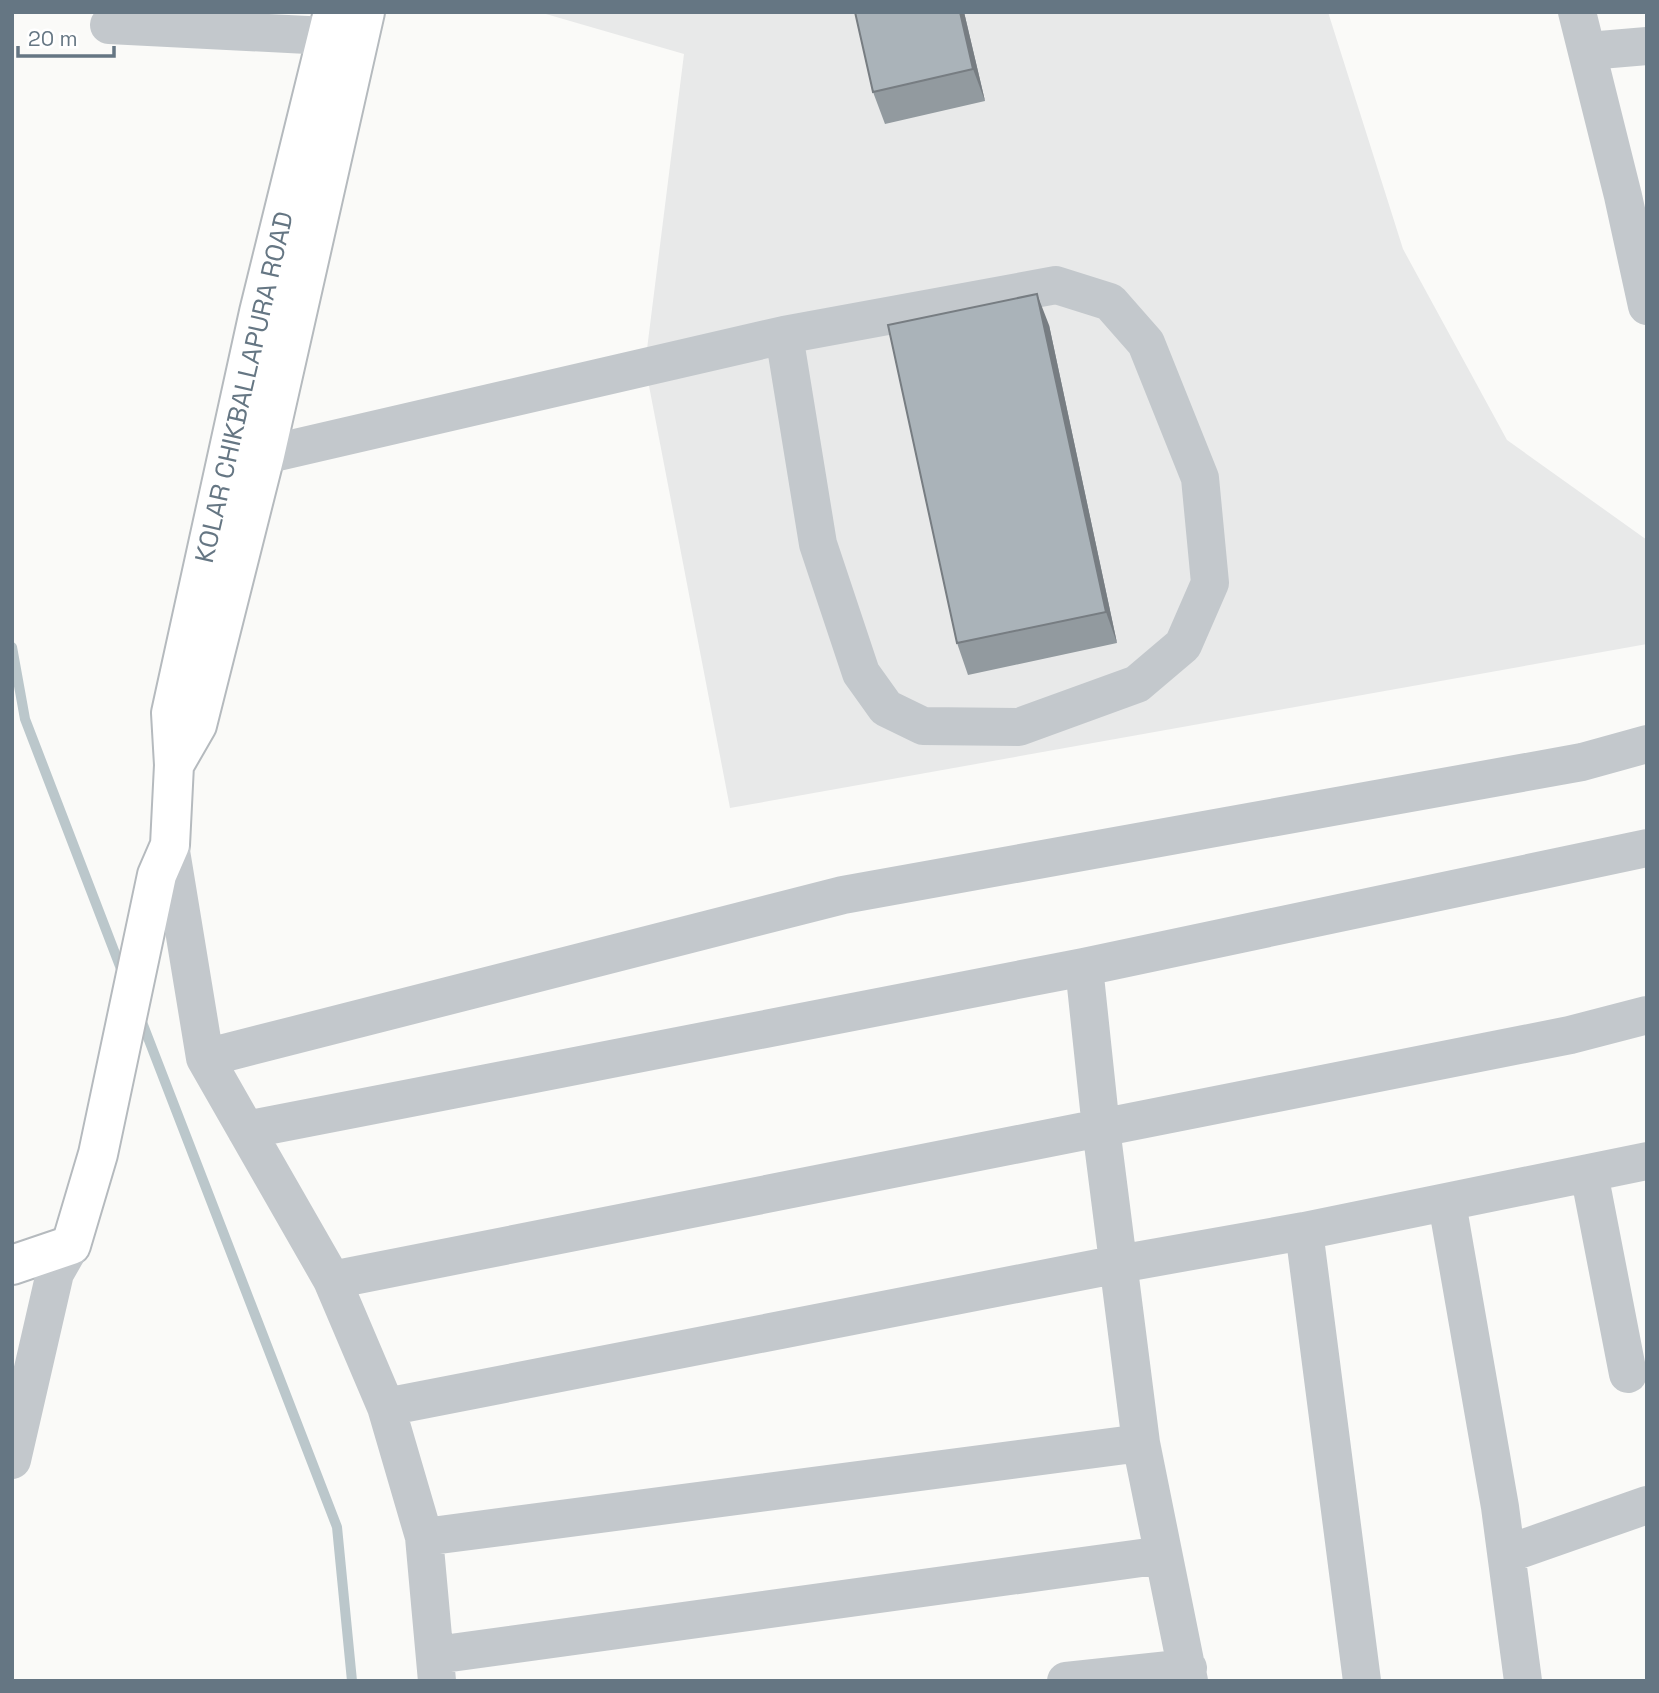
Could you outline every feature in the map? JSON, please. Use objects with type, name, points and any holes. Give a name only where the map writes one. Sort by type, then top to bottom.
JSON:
[{"type":"main road","points":[[174,765],[197,725],[265,456],[365,12]]},
{"type":"main road","name":"KOLAR CHIKBALLAPURA ROAD","points":[[71,1245],[98,1154],[164,860],[174,765],[171,713],[259,312],[330,24]]},
{"type":"main road","points":[[12,1265],[71,1245]]},
{"type":"street","points":[[1577,12],[1635,195],[1647,306]]},
{"type":"street","points":[[109,25],[330,24]]},
{"type":"street","points":[[1588,51],[1647,46]]},
{"type":"street","points":[[265,456],[784,335],[1056,285],[1110,302],[1146,342],[1200,478],[1210,583],[1183,645],[1137,684],[1019,727],[923,726],[886,708],[861,673],[818,544],[784,335]]},
{"type":"street","points":[[205,1058],[843,895],[1568,764],[1647,744]]},
{"type":"street","points":[[246,1130],[1084,967],[1647,848]]},
{"type":"street","points":[[164,860],[205,1058],[332,1280],[386,1407],[424,1537],[436,1668],[1163,1555]]},
{"type":"street","points":[[1066,1681],[1188,1674],[1141,1443],[1101,1128],[1084,967]]},
{"type":"street","points":[[332,1280],[1570,1035],[1647,1015]]},
{"type":"street","points":[[386,1407],[1119,1264],[1304,1231],[1647,1161]]},
{"type":"street","points":[[1589,1174],[1628,1374]]},
{"type":"street","points":[[1447,1203],[1507,1554],[1523,1681]]},
{"type":"street","points":[[1304,1231],[1362,1681]]},
{"type":"street","points":[[12,1460],[55,1273],[71,1245]]},
{"type":"street","points":[[424,1537],[1141,1443]]},
{"type":"street","points":[[1507,1554],[1647,1505]]},
{"type":"shaded area","points":[[539,12],[1328,12],[1403,249],[1507,440],[1647,540],[1647,644],[730,808],[645,365],[684,54]]},
{"type":"building","points":[[855,12],[960,12],[973,69],[873,92]]},
{"type":"building","points":[[1037,294],[1106,612],[957,643],[888,325]]},
{"type":"waterway","points":[[12,647],[25,719],[123,974]]},
{"type":"waterway","points":[[140,1017],[337,1527],[352,1681]]}]
